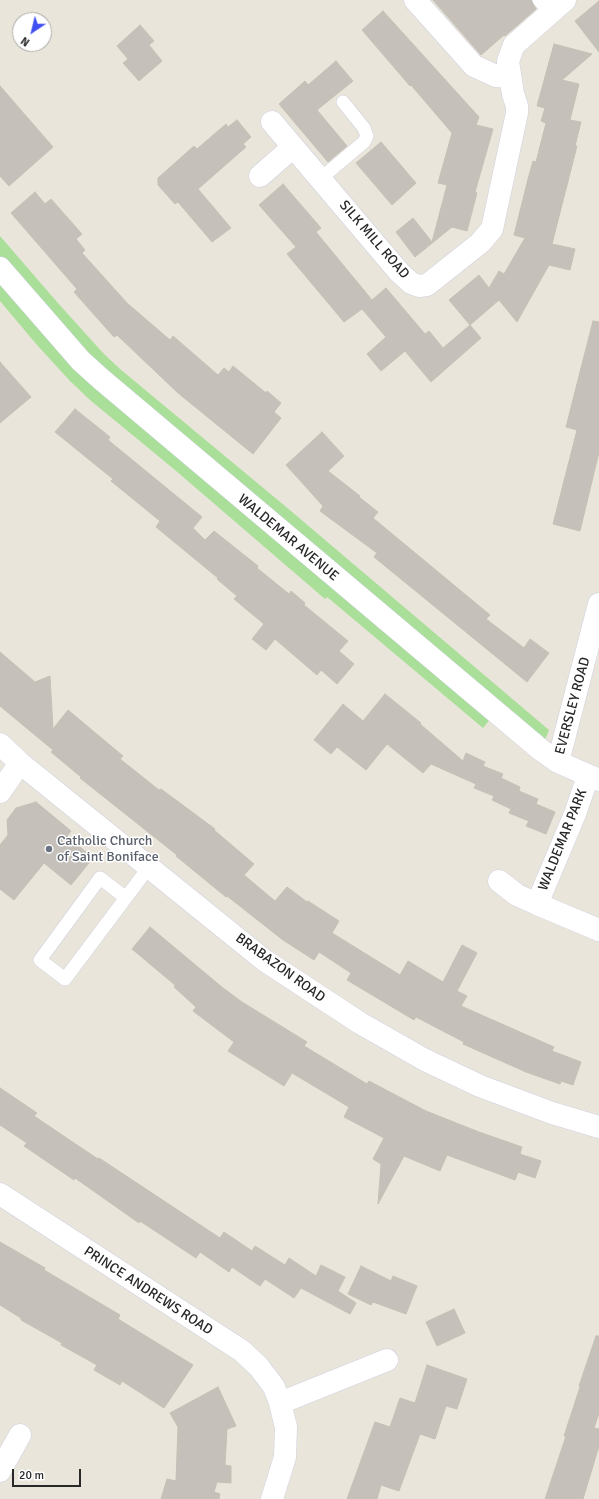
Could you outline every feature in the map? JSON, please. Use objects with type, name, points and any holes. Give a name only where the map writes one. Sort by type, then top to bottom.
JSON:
[{"type":"street","points":[[415,0],[474,66],[496,76],[510,77]]},
{"type":"street","name":"SILK MILL ROAD","points":[[272,122],[399,272],[411,283],[419,286],[427,285],[480,243],[492,229],[517,113],[508,61],[514,45],[552,4]]},
{"type":"street","points":[[260,176],[293,147]]},
{"type":"street","name":"WALDEMAR AVENUE","points":[[0,268],[81,361],[101,379],[541,750],[558,762],[593,778]]},
{"type":"street","name":"EVERSLEY ROAD","points":[[558,762],[599,604]]},
{"type":"street","name":"BRABAZON ROAD","points":[[0,744],[20,763],[264,960],[360,1023],[425,1060],[480,1086],[552,1113],[599,1127]]},
{"type":"street","points":[[0,792],[20,763]]},
{"type":"street","name":"WALDEMAR PARK","points":[[537,904],[575,814],[593,778]]},
{"type":"street","name":"WALDEMAR PARK","points":[[498,882],[517,895],[599,930]]},
{"type":"street","name":"PRINCE ANDREWS ROAD","points":[[0,1194],[242,1351],[259,1367],[274,1387],[286,1427],[285,1457],[272,1499]]},
{"type":"street","points":[[280,1403],[387,1360]]},
{"type":"street","points":[[0,1471],[20,1435]]},
{"type":"lane","points":[[320,179],[364,142],[367,136],[364,128],[343,102]]},
{"type":"lane","points":[[125,897],[100,878],[40,960],[65,978],[149,867]]},
{"type":"green space","points":[[0,236],[57,302],[104,354],[120,369],[285,506],[549,730],[541,750],[496,712],[483,728],[327,597],[325,599],[175,470],[90,400],[70,381],[0,301]]},
{"type":"building","points":[[433,0],[531,0],[536,9],[481,55]]},
{"type":"building","points":[[599,1],[599,52],[575,21]]},
{"type":"building","points":[[383,11],[479,117],[476,125],[493,129],[475,192],[477,193],[467,231],[452,227],[415,257],[396,232],[413,218],[432,242],[447,185],[438,183],[452,133],[362,30]]},
{"type":"building","points":[[140,25],[154,41],[149,45],[162,61],[139,81],[123,63],[128,59],[117,46]]},
{"type":"building","points":[[554,44],[592,54],[562,80],[579,84],[570,120],[581,122],[575,146],[577,146],[552,244],[575,249],[570,270],[549,265],[517,322],[499,300],[470,325],[449,300],[479,275],[489,288],[499,271],[504,274],[525,238],[514,235],[533,161],[536,162],[546,123],[541,121],[545,108],[537,106]]},
{"type":"building","points":[[336,61],[353,81],[317,110],[347,146],[328,162],[279,104],[305,81],[308,85]]},
{"type":"building","points":[[0,86],[53,147],[9,186],[0,176]]},
{"type":"building","points":[[237,120],[251,137],[243,144],[246,147],[198,189],[231,228],[212,242],[178,202],[175,204],[158,185],[158,178],[194,146],[197,149],[226,124],[228,127]]},
{"type":"building","points":[[381,142],[416,183],[392,205],[356,163]]},
{"type":"building","points":[[283,184],[321,228],[316,232],[372,300],[386,288],[425,334],[429,331],[443,348],[470,325],[481,338],[431,382],[405,351],[381,371],[367,354],[386,337],[362,309],[344,322],[287,254],[296,247],[259,205]]},
{"type":"building","points":[[35,192],[45,204],[51,199],[82,234],[76,239],[85,250],[82,253],[127,303],[170,340],[173,336],[218,375],[224,368],[229,372],[233,366],[266,393],[267,391],[281,403],[274,412],[281,418],[253,454],[178,393],[117,335],[114,337],[74,292],[77,289],[11,213]]},
{"type":"building","points":[[593,321],[599,322],[599,452],[580,531],[553,524],[577,430],[566,427]]},
{"type":"building","points":[[0,362],[31,397],[0,423]]},
{"type":"building","points":[[75,409],[110,437],[108,440],[202,517],[193,528],[205,540],[214,531],[258,566],[257,568],[289,594],[291,591],[305,603],[304,605],[348,641],[339,651],[354,664],[337,684],[321,670],[317,675],[275,639],[266,650],[252,639],[264,624],[234,599],[237,596],[217,579],[218,578],[156,527],[160,521],[111,481],[113,479],[55,432]]},
{"type":"building","points":[[322,432],[344,456],[328,471],[378,512],[373,518],[490,615],[486,619],[524,648],[530,639],[549,653],[527,682],[374,557],[377,553],[320,511],[323,506],[286,465]]},
{"type":"building","points":[[0,652],[35,682],[50,676],[53,729],[68,710],[123,756],[120,759],[159,790],[161,789],[215,829],[214,830],[254,864],[244,875],[275,901],[287,887],[307,902],[308,901],[339,921],[332,933],[400,975],[408,961],[443,982],[462,945],[477,953],[457,991],[467,996],[461,1006],[554,1047],[552,1051],[581,1062],[573,1085],[561,1081],[560,1084],[526,1072],[463,1044],[464,1042],[416,1017],[414,1020],[347,980],[351,973],[319,952],[314,960],[283,940],[227,896],[226,897],[176,856],[177,855],[80,778],[81,777],[51,752],[53,750],[0,706]]},
{"type":"building","points":[[385,694],[421,723],[420,724],[463,761],[466,753],[485,762],[483,766],[503,774],[501,778],[520,787],[519,791],[538,799],[536,804],[555,812],[546,834],[526,826],[529,821],[509,813],[511,809],[492,800],[494,796],[474,788],[476,784],[431,764],[423,773],[387,744],[366,770],[337,747],[331,754],[314,740],[343,704],[363,721]]},
{"type":"building","name":"Catholic Church of Saint Boniface","points":[[36,802],[71,831],[67,836],[93,858],[71,885],[44,863],[14,900],[0,889],[0,845],[8,835],[7,820],[16,808]]},
{"type":"building","points":[[150,927],[242,1002],[307,1042],[304,1046],[367,1084],[369,1081],[426,1111],[522,1147],[520,1154],[541,1161],[535,1178],[518,1172],[515,1180],[447,1155],[440,1171],[404,1156],[378,1204],[381,1164],[373,1159],[384,1138],[344,1117],[349,1107],[292,1073],[284,1086],[228,1051],[234,1042],[193,1011],[196,1007],[174,987],[175,985],[132,949]]},
{"type":"building","points":[[0,1088],[37,1113],[34,1116],[220,1238],[224,1232],[252,1251],[255,1246],[285,1265],[289,1258],[316,1276],[321,1265],[345,1277],[338,1291],[356,1303],[350,1314],[301,1288],[294,1298],[265,1279],[260,1286],[232,1267],[229,1272],[200,1252],[196,1258],[140,1221],[139,1223],[75,1178],[74,1180],[24,1146],[27,1143],[0,1125]]},
{"type":"building","points":[[0,1242],[120,1315],[118,1319],[193,1365],[164,1408],[122,1381],[120,1385],[94,1370],[97,1365],[61,1345],[62,1343],[21,1320],[21,1318],[0,1305]]},
{"type":"building","points":[[361,1266],[391,1281],[393,1276],[417,1286],[406,1314],[373,1302],[371,1305],[348,1294]]},
{"type":"building","points":[[454,1309],[465,1333],[437,1346],[426,1322]]},
{"type":"building","points":[[596,1336],[599,1336],[599,1413],[594,1428],[599,1429],[599,1446],[583,1499],[545,1499],[566,1436],[564,1436],[580,1387],[579,1386]]},
{"type":"building","points":[[427,1365],[467,1379],[457,1409],[446,1406],[435,1439],[420,1434],[399,1491],[381,1485],[377,1499],[347,1499],[375,1422],[390,1427],[400,1398],[415,1403]]},
{"type":"building","points":[[218,1387],[236,1426],[227,1429],[225,1465],[231,1466],[231,1483],[217,1482],[214,1492],[220,1494],[219,1499],[161,1499],[167,1479],[176,1481],[178,1427],[170,1413]]},
{"type":"place","name":"Catholic Church of Saint Boniface","points":[[49,849]]}]
